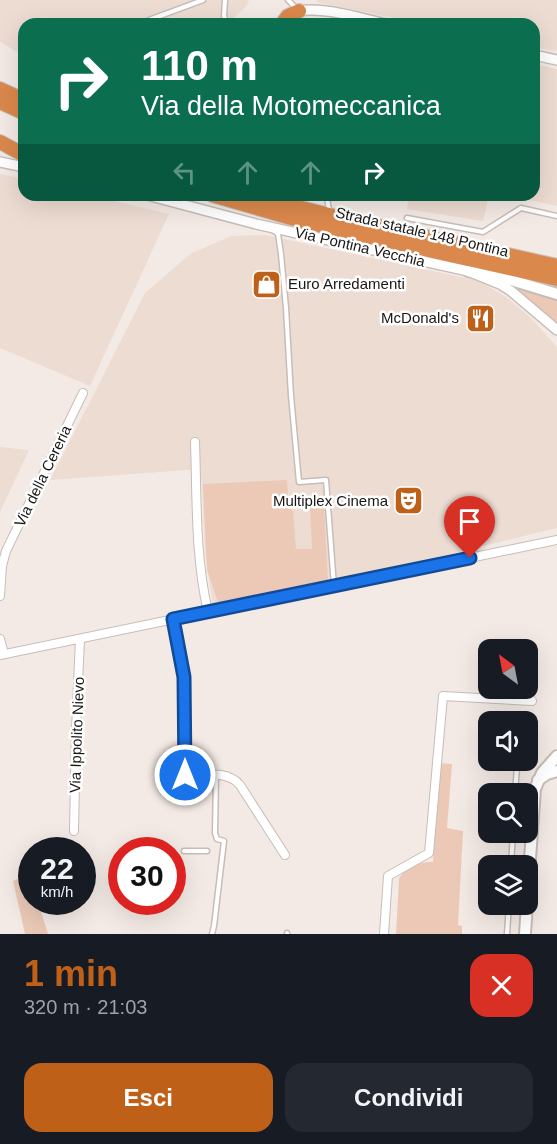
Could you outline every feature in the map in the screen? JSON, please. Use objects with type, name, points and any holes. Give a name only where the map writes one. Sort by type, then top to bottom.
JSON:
[{"type":"highway","points":[[286,18],[298,11]]},
{"type":"highway","points":[[0,89],[18,97]]},
{"type":"highway","points":[[0,102],[18,110]]},
{"type":"highway","points":[[0,142],[18,152]]},
{"type":"highway","name":"Strada statale 148 Pontina","points":[[233,201],[305,222],[557,279]]},
{"type":"highway","name":"Strada statale 148 Pontina","points":[[281,201],[329,215],[557,265]]},
{"type":"main road","points":[[468,271],[511,279],[557,294]]},
{"type":"main road","points":[[530,855],[535,789],[547,766],[557,756]]},
{"type":"main road","points":[[538,780],[557,771]]},
{"type":"main road","points":[[525,934],[526,915]]},
{"type":"street","points":[[298,11],[309,9],[327,11],[359,18]]},
{"type":"street","points":[[540,56],[557,60]]},
{"type":"street","points":[[0,162],[18,166]]},
{"type":"street","name":"Via Pontina Vecchia","points":[[170,201],[271,227],[468,271],[511,291],[557,330]]},
{"type":"street","name":"Via della Cereria","points":[[0,596],[4,556],[83,393]]},
{"type":"street","points":[[195,442],[199,560],[208,612]]},
{"type":"street","points":[[0,639],[2,654],[557,540]]},
{"type":"street","points":[[173,619],[184,677],[185,775],[216,775],[229,777],[238,783],[285,855]]},
{"type":"street","name":"Via Ippolito Nievo","points":[[74,831],[80,639]]},
{"type":"street","points":[[384,934],[388,876],[429,853],[443,696],[532,701]]},
{"type":"lane","points":[[154,18],[203,0]]},
{"type":"lane","points":[[225,0],[225,18]]},
{"type":"lane","points":[[288,0],[298,11]]},
{"type":"lane","points":[[327,201],[329,215]]},
{"type":"lane","points":[[407,218],[483,232],[521,208],[557,216]]},
{"type":"lane","points":[[271,227],[278,234],[281,254],[299,482],[326,480],[334,586]]},
{"type":"lane","points":[[212,934],[224,841],[217,839],[215,833],[216,775]]},
{"type":"lane","points":[[186,851],[207,851]]},
{"type":"lane","points":[[507,934],[508,915]]},
{"type":"shaded area","points":[[0,0],[249,0],[234,18],[18,18],[18,52],[0,42]]},
{"type":"shaded area","points":[[317,0],[557,0],[557,50],[540,48],[540,18],[394,18],[317,2]]},
{"type":"shaded area","points":[[540,65],[557,69],[557,206],[534,201],[540,201]]},
{"type":"shaded area","points":[[0,174],[18,178],[18,201],[114,201],[169,214],[90,386],[0,348]]},
{"type":"shaded area","points":[[408,201],[488,201],[483,221],[407,209]]},
{"type":"shaded area","points":[[265,235],[479,281],[506,297],[530,317],[557,347],[557,528],[327,584],[213,607],[205,551],[201,469],[50,480],[145,293],[190,254],[231,236]]},
{"type":"shaded area","points":[[506,282],[557,298],[557,324]]},
{"type":"shaded area","points":[[0,447],[29,450],[0,512]]},
{"type":"shaded area","points":[[287,480],[289,508],[293,511],[296,549],[312,549],[310,506],[324,506],[328,581],[218,602],[207,570],[203,484]]},
{"type":"shaded area","points":[[440,763],[452,764],[447,828],[463,831],[458,925],[462,926],[462,934],[396,934],[399,878],[414,866],[433,862]]},
{"type":"shaded area","points":[[18,879],[18,903],[13,881]]},
{"type":"shaded area","points":[[21,915],[42,915],[48,934],[25,934]]},
{"type":"place","name":"Euro Arredamenti","points":[[267,284]]},
{"type":"place","name":"McDonald's","points":[[480,318]]},
{"type":"place","name":"Multiplex Cinema","points":[[409,501]]},
{"type":"route","points":[[185,775],[185,689],[183,665],[173,619],[470,558]]}]
